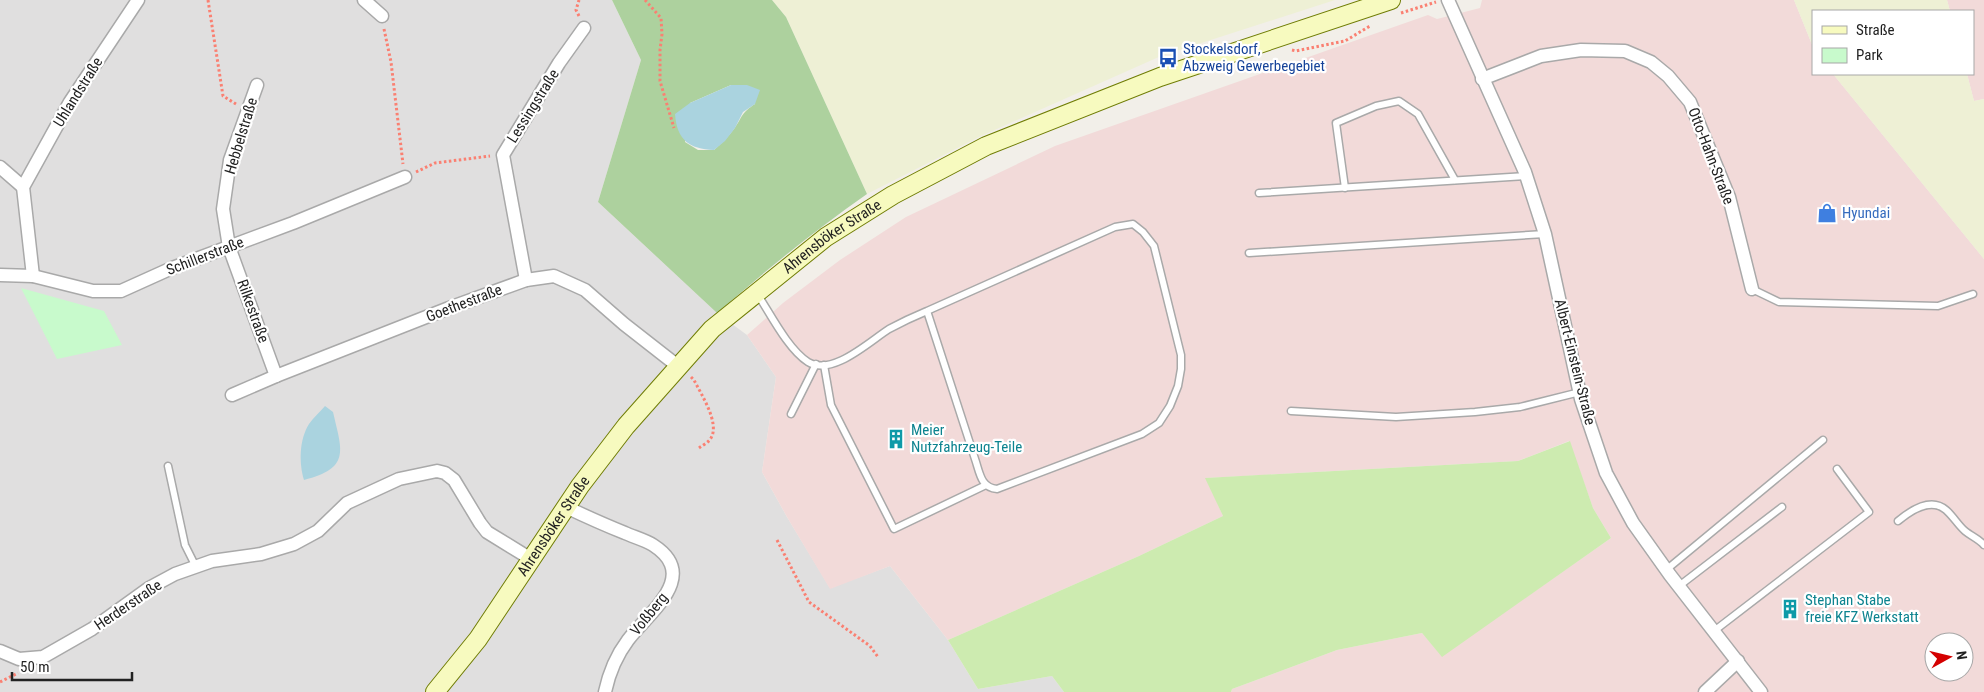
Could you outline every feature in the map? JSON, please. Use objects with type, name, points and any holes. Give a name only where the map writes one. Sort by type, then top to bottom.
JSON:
[{"type":"street","name":"Uhlandstraße","points":[[23,187],[70,102],[138,0]]},
{"type":"street","points":[[364,0],[382,16]]},
{"type":"street","name":"Ahrensböker Straße","points":[[435,692],[478,639],[566,507],[626,426],[712,329],[826,237],[893,195],[986,146],[1160,77],[1391,0]]},
{"type":"street","name":"Albert-Einstein-Straße","points":[[1448,0],[1526,176],[1544,234],[1580,392],[1606,473],[1633,523],[1666,570],[1761,692]]},
{"type":"street","name":"Lessingstraße","points":[[526,280],[503,154],[584,28]]},
{"type":"street","name":"Otto-Hahn-Straße","points":[[1482,79],[1541,56],[1581,50],[1625,51],[1651,62],[1668,76],[1690,102],[1728,197],[1752,289]]},
{"type":"street","name":"Hebbelstraße","points":[[228,247],[224,209],[230,160],[257,85]]},
{"type":"street","points":[[0,167],[23,187],[33,276]]},
{"type":"street","name":"Schillerstraße","points":[[0,275],[33,276],[93,291],[121,291],[172,268],[294,223],[405,177]]},
{"type":"street","name":"Rilkestraße","points":[[228,247],[276,376]]},
{"type":"street","name":"Goethestraße","points":[[232,395],[276,376],[526,280],[554,276],[584,290],[679,367]]},
{"type":"street","name":"Herderstraße","points":[[0,651],[19,659],[44,657],[92,629],[149,588],[175,574],[212,561],[261,554],[294,544],[318,531],[347,503],[399,479],[437,471],[454,480],[487,532],[531,559]]},
{"type":"street","name":"Voßberg","points":[[566,507],[652,545],[668,556],[674,570],[672,584],[666,595],[641,623],[616,658],[610,672],[606,692]]},
{"type":"street","points":[[1705,692],[1738,661]]},
{"type":"lane","points":[[1345,188],[1336,123],[1376,106],[1399,102],[1418,114],[1454,180]]},
{"type":"lane","points":[[1259,193],[1526,176]]},
{"type":"lane","points":[[757,294],[794,349],[809,363],[824,366],[850,356],[891,328],[927,311],[1115,227],[1133,224],[1143,232],[1154,246],[1181,355],[1178,386],[1170,406],[1159,423],[1142,434],[997,490],[989,488],[983,482],[927,311]]},
{"type":"lane","points":[[1249,253],[1544,234]]},
{"type":"lane","points":[[1752,289],[1780,302],[1938,306],[1973,294]]},
{"type":"lane","points":[[791,414],[816,364]]},
{"type":"lane","points":[[824,366],[831,405],[894,529],[986,485]]},
{"type":"lane","points":[[1291,411],[1396,416],[1475,412],[1520,408],[1580,392]]},
{"type":"lane","points":[[1666,570],[1823,440]]},
{"type":"lane","points":[[168,466],[185,545],[196,566]]},
{"type":"lane","points":[[1714,631],[1869,512],[1837,469]]},
{"type":"lane","points":[[1898,522],[1906,513],[1919,507],[1937,505],[1946,509],[1964,530],[1984,545]]},
{"type":"lane","points":[[1679,586],[1782,507]]},
{"type":"path","points":[[208,0],[223,96],[247,110]]},
{"type":"path","points":[[646,0],[660,18],[662,34],[660,81],[674,128]]},
{"type":"path","points":[[382,16],[391,62],[405,177],[435,162],[503,154]]},
{"type":"path","points":[[679,367],[694,380],[714,426],[711,438],[699,448]]},
{"type":"path","points":[[777,540],[809,602],[870,646],[878,657]]},
{"type":"shaded area","points":[[0,0],[612,0],[641,60],[598,202],[717,313],[747,335],[776,377],[762,472],[830,588],[890,566],[948,640],[978,689],[1052,676],[1064,692],[0,692]]},
{"type":"shaded area","points":[[1482,0],[1794,0],[1812,45],[1812,75],[1834,75],[1984,259],[1984,692],[1231,692],[1232,689],[1337,650],[1422,633],[1442,656],[1611,538],[1593,508],[1569,441],[1518,461],[1206,478],[1223,516],[1139,556],[948,640],[890,566],[830,589],[762,472],[776,377],[747,335],[783,303],[840,260],[906,217],[1055,146],[1428,15],[1437,19],[1480,8]]},
{"type":"shaded area","points":[[1947,0],[1984,0],[1984,99],[1974,101],[1967,75],[1974,75],[1974,10],[1950,10]]},
{"type":"green space","points":[[612,0],[772,0],[786,17],[867,194],[790,252],[717,313],[598,202],[641,60]],"holes":[[[731,85],[755,104],[745,112],[732,132],[714,150],[698,150],[685,142],[690,103]]]},
{"type":"green space","points":[[772,0],[1335,0],[1161,56],[981,136],[867,194],[786,17]]},
{"type":"green space","points":[[1794,0],[1947,0],[1950,10],[1812,10],[1812,45]]},
{"type":"green space","points":[[1834,75],[1967,75],[1974,101],[1984,99],[1984,259]]},
{"type":"green space","points":[[21,288],[104,311],[122,345],[57,359]]},
{"type":"green space","points":[[1570,441],[1593,508],[1611,538],[1442,657],[1422,633],[1337,650],[1232,689],[1231,692],[1064,692],[1052,676],[978,689],[948,640],[1139,556],[1223,516],[1205,478],[1518,461]]},
{"type":"water","points":[[731,85],[747,85],[760,90],[755,104],[743,112],[735,128],[725,141],[714,150],[691,145],[682,137],[678,130],[675,114],[690,103]]},
{"type":"water","points":[[325,406],[333,412],[339,437],[340,456],[330,470],[304,480],[301,466],[303,437],[312,419]]},
{"type":"place","name":"Stockelsdorf, Abzweig Gewerbegebiet","points":[[1168,58]]},
{"type":"place","name":"Hyundai","points":[[1827,213]]},
{"type":"place","name":"Meier Nutzfahrzeug-Teile","points":[[896,439]]},
{"type":"place","name":"Stephan Stabe freie KFZ Werkstatt","points":[[1790,609]]}]
